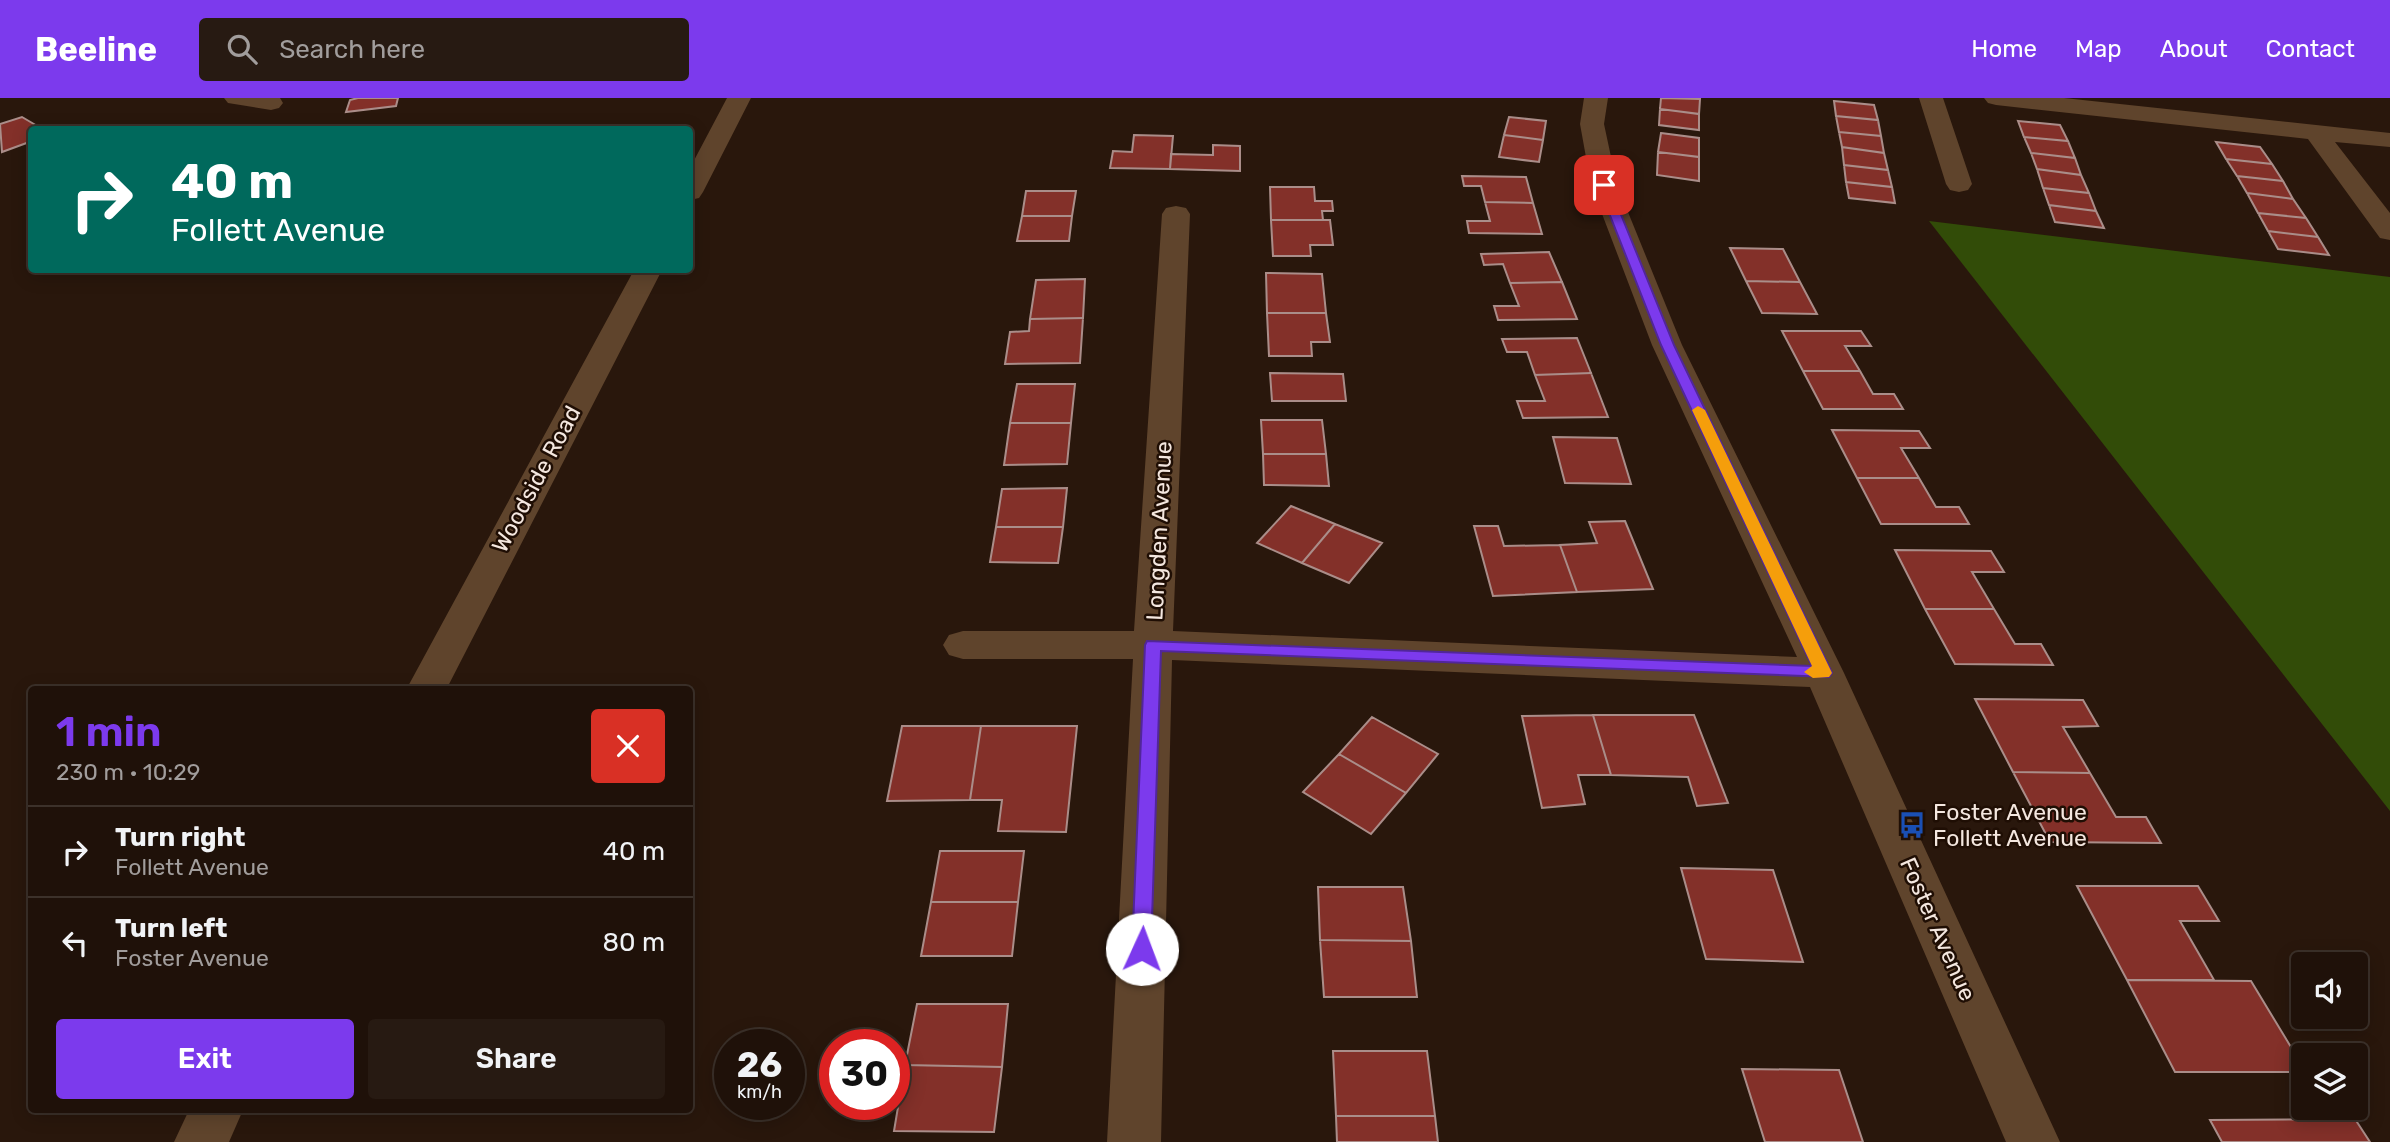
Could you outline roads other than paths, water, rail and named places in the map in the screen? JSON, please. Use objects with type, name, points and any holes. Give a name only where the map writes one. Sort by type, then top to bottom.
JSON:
[{"type":"street","points":[[236,98],[271,103]]},
{"type":"street","points":[[693,186],[740,98]]},
{"type":"street","name":"Foster Avenue","points":[[1596,98],[1592,124],[1604,185],[1667,345],[1824,673],[2033,1142]]},
{"type":"street","points":[[1931,98],[1959,184]]},
{"type":"street","points":[[1996,98],[2390,140]]},
{"type":"street","points":[[2316,133],[2390,232]]},
{"type":"street","name":"Longden Avenue","points":[[1134,1142],[1153,645],[1176,214]]},
{"type":"street","name":"Woodside Road","points":[[428,686],[646,273]]},
{"type":"street","points":[[963,645],[1153,645],[1824,673]]},
{"type":"street","points":[[201,1142],[216,1113]]},
{"type":"place","name":"Foster Avenue Follett Avenue","points":[[1912,825]]}]
